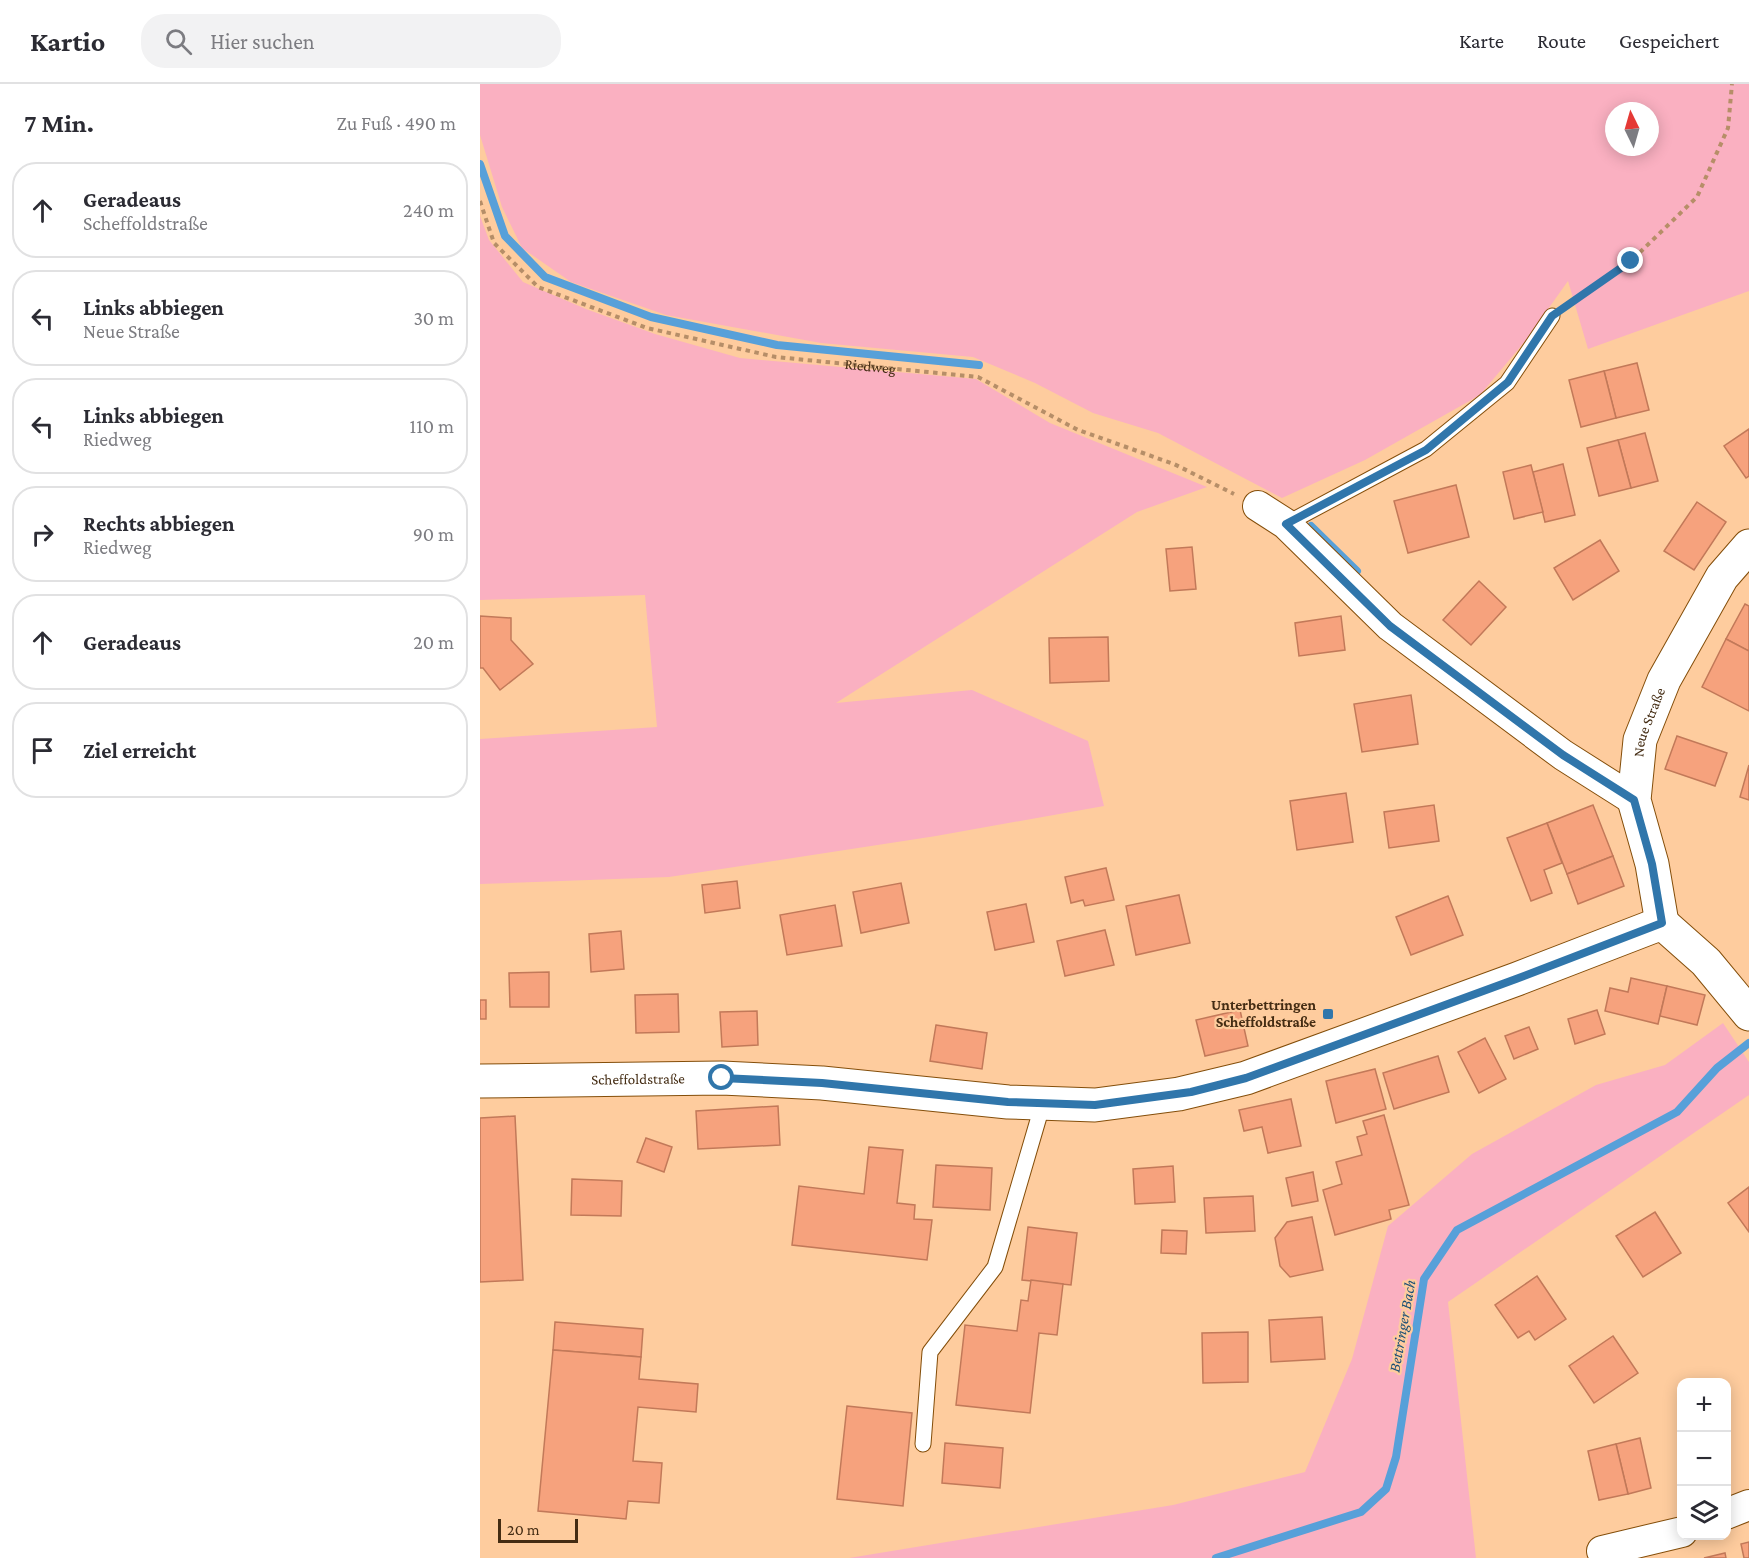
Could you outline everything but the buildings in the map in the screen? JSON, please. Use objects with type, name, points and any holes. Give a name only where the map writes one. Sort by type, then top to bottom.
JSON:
[{"type":"main road","name":"Neue Straße","points":[[1662,923],[1652,864],[1634,800],[1640,740],[1664,680],[1722,577],[1749,546]]},
{"type":"main road","points":[[1662,923],[1706,962],[1746,1010]]},
{"type":"main road","name":"Scheffoldstraße","points":[[480,1081],[722,1078],[822,1083],[1008,1102],[1095,1105],[1191,1092],[1246,1078],[1507,983],[1662,923]]},
{"type":"street","points":[[1258,506],[1286,524],[1390,626],[1563,755],[1634,800]]},
{"type":"street","points":[[1731,1512],[1749,1505]]},
{"type":"street","points":[[1602,1551],[1677,1533]]},
{"type":"lane","points":[[1286,524],[1426,450],[1508,382],[1552,316]]},
{"type":"lane","points":[[923,1444],[930,1352],[995,1268],[1043,1103]]},
{"type":"path","points":[[1552,316],[1631,261],[1697,197],[1728,128],[1732,84]]},
{"type":"path","name":"Riedweg","points":[[480,201],[494,243],[538,287],[647,328],[776,357],[978,377],[1078,430],[1174,464],[1258,506]]},
{"type":"shaded area","points":[[480,84],[1749,84],[1749,291],[1588,349],[1568,281],[1526,340],[1480,395],[1365,460],[1282,498],[1158,433],[1093,413],[1035,383],[973,357],[821,343],[666,315],[571,282],[522,248],[502,207],[480,135]]},
{"type":"shaded area","points":[[480,216],[489,240],[523,282],[586,309],[655,334],[740,358],[976,379],[1050,423],[1207,487],[1137,512],[836,703],[972,690],[1088,741],[1104,806],[936,836],[669,877],[480,884],[480,739],[657,727],[645,595],[480,600]]},
{"type":"shaded area","points":[[1723,1023],[1749,1062],[1749,1095],[1448,1302],[1476,1558],[849,1558],[1173,1505],[1305,1472],[1352,1359],[1388,1226],[1472,1154],[1596,1085],[1665,1065]]},
{"type":"waterway","points":[[480,164],[505,236],[545,277],[651,317],[777,345],[979,365]]},
{"type":"waterway","points":[[1311,526],[1357,571]]},
{"type":"waterway","name":"Bettringer Bach","points":[[1216,1558],[1361,1512],[1386,1489],[1396,1457],[1424,1279],[1457,1230],[1677,1112],[1717,1068],[1749,1043]]},
{"type":"place","name":"Unterbettringen Scheffoldstraße","points":[[1328,1014]]},
{"type":"route","points":[[722,1078],[822,1083],[1008,1102],[1095,1105],[1191,1092],[1246,1078],[1662,923],[1652,864],[1634,800],[1563,755],[1390,626],[1286,524],[1426,450],[1508,382],[1552,316],[1631,261]]}]
